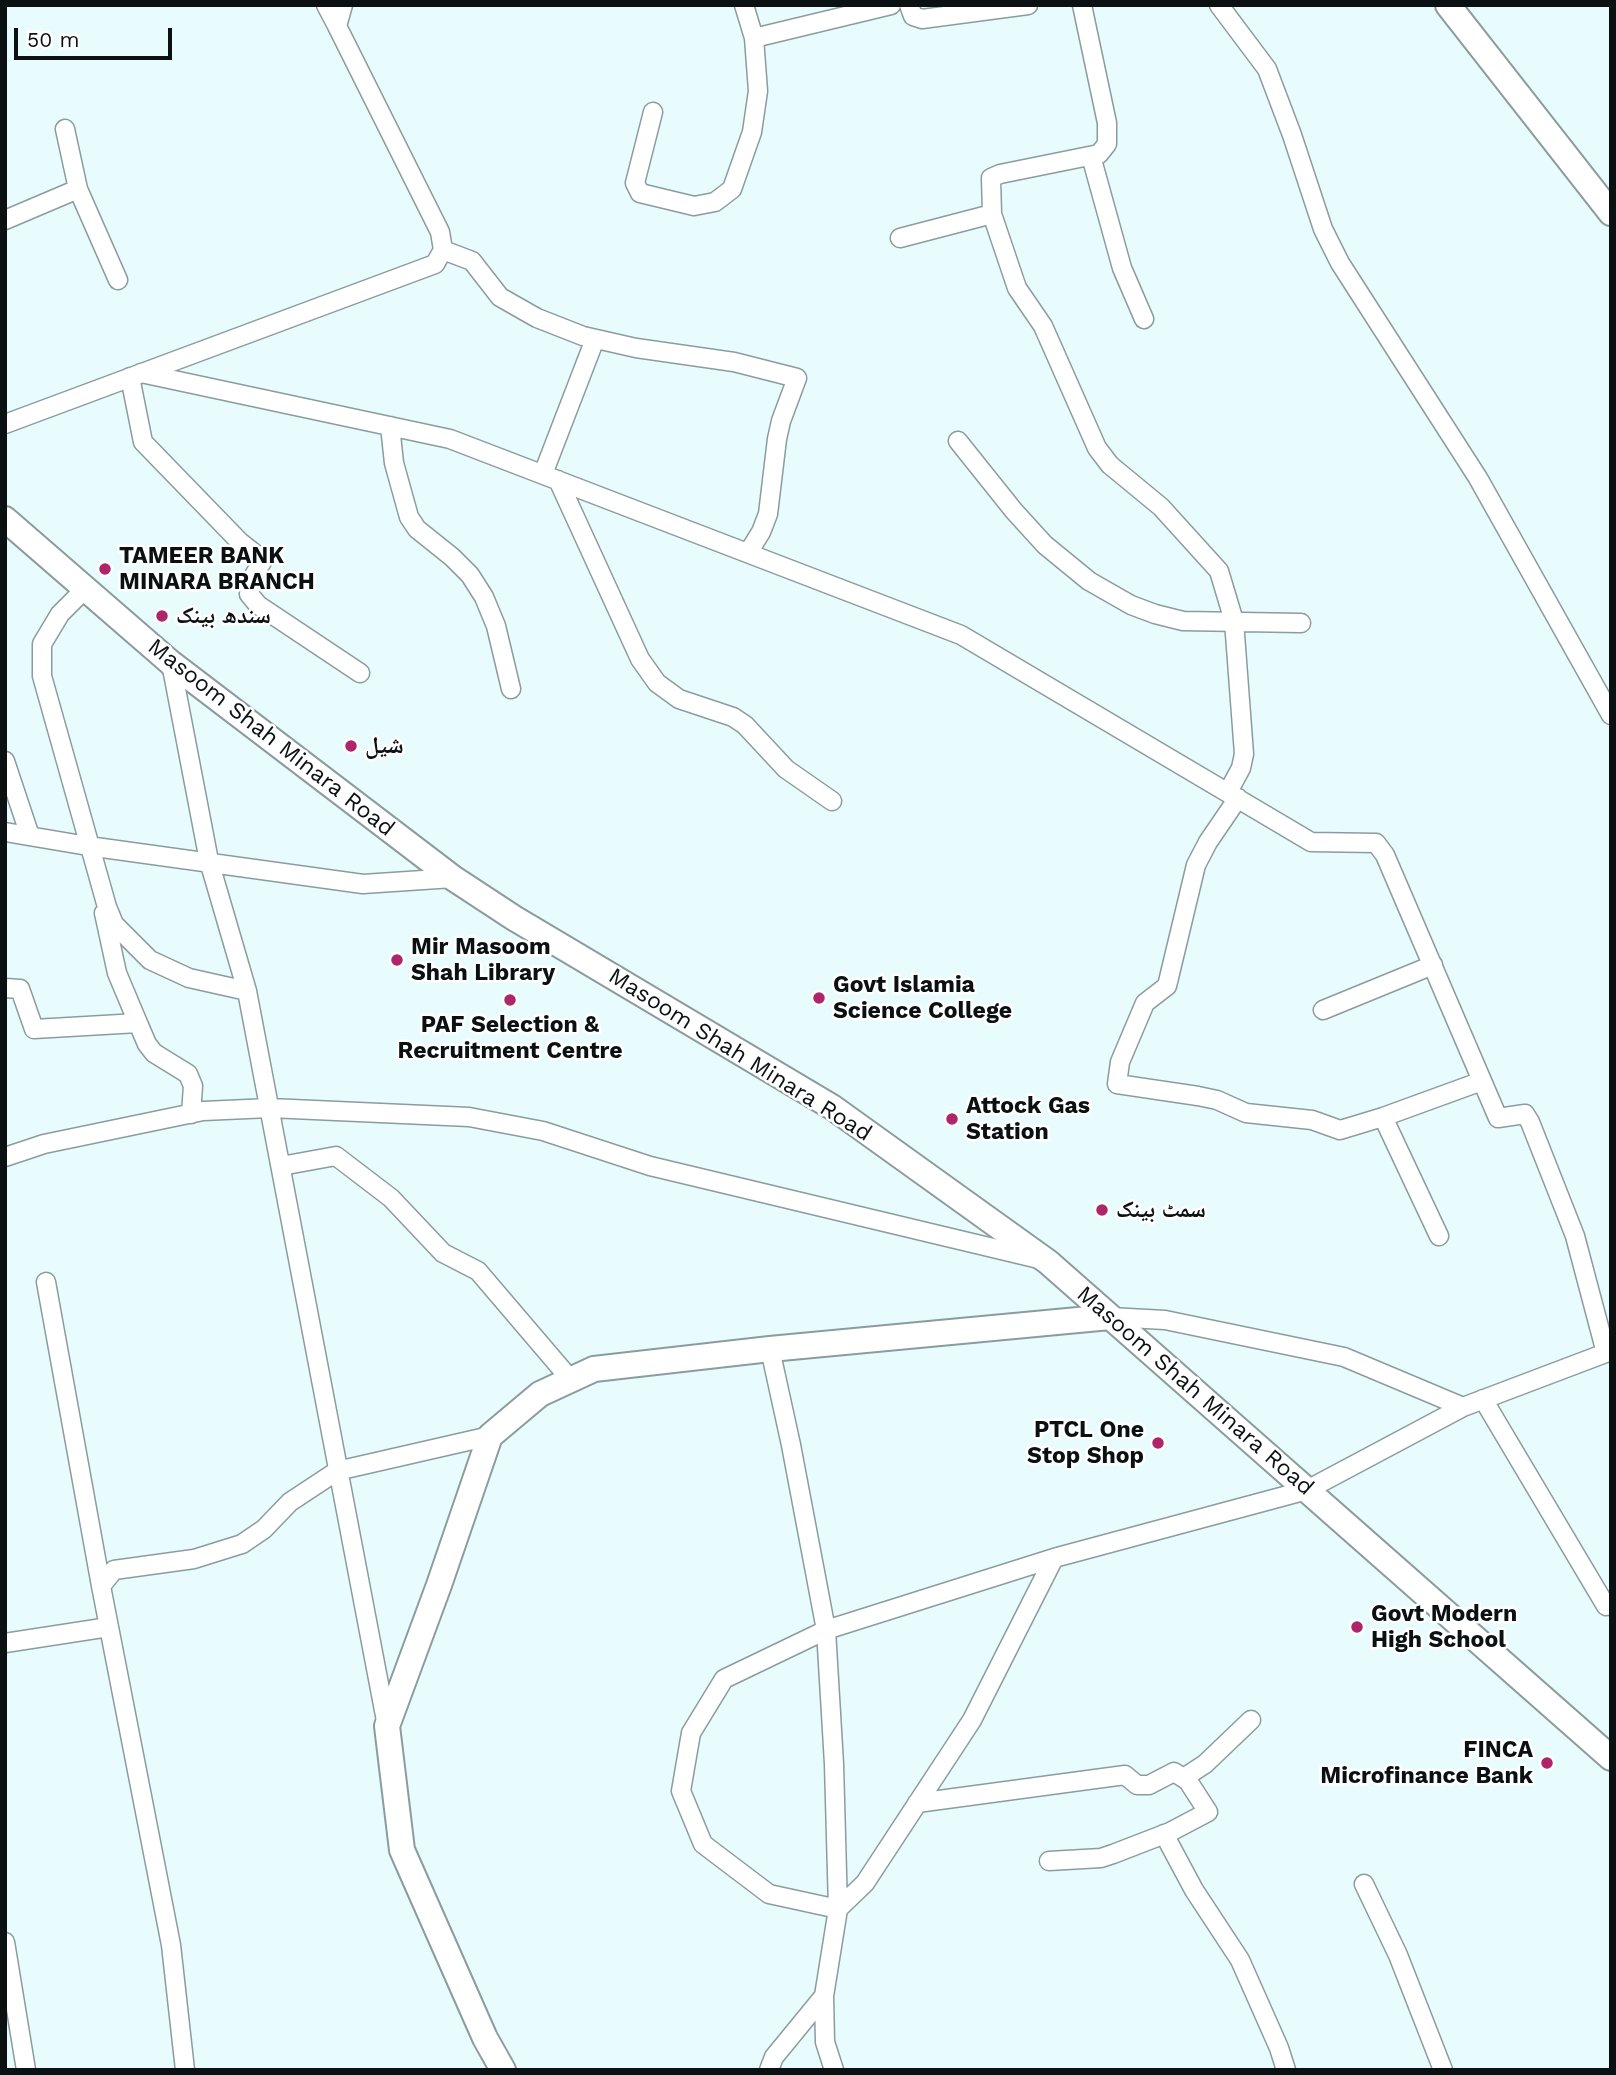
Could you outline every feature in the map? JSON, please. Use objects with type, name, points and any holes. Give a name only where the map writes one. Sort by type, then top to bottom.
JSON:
[{"type":"main road","points":[[1448,5],[1611,213]]},
{"type":"main road","name":"Masoom Shah Minara Road","points":[[5,519],[171,663],[453,878],[514,918],[832,1107],[1048,1262],[1611,1758]]},
{"type":"main road","points":[[503,2070],[485,2038],[401,1850],[387,1726],[490,1436],[540,1394],[594,1369],[770,1349],[1110,1317]]},
{"type":"street","points":[[5,424],[435,264],[443,250],[440,232],[326,5]]},
{"type":"street","points":[[337,26],[344,5]]},
{"type":"street","points":[[653,112],[635,183],[640,193],[694,206],[715,202],[732,189],[752,132],[758,91],[754,38],[744,5]]},
{"type":"street","points":[[754,38],[891,5]]},
{"type":"street","points":[[909,5],[913,16],[922,19],[1028,5]]},
{"type":"street","points":[[1082,5],[1107,123],[1107,145],[1099,154],[991,178],[992,214],[1017,288],[1044,326],[1097,448],[1110,465],[1161,507],[1219,571],[1234,621],[1244,754],[1233,795],[1196,865],[1167,986],[1145,1003],[1120,1062],[1117,1084],[1198,1096],[1217,1100],[1246,1113],[1312,1120],[1340,1130],[1482,1081]]},
{"type":"street","points":[[1219,5],[1267,69],[1323,229],[1340,263],[1478,478],[1611,715]]},
{"type":"street","points":[[65,129],[78,189],[118,280]]},
{"type":"street","points":[[1091,156],[1122,268],[1144,319]]},
{"type":"street","points":[[5,220],[78,189]]},
{"type":"street","points":[[900,238],[992,214]]},
{"type":"street","points":[[443,250],[472,261],[500,297],[537,318],[595,339],[636,348],[734,362],[797,378],[779,430],[768,514],[748,553]]},
{"type":"street","points":[[595,339],[550,477],[640,659],[657,683],[679,699],[733,717],[745,725],[786,769],[832,801]]},
{"type":"street","points":[[135,375],[450,439],[961,635],[1311,842],[1376,842],[1385,855],[1498,1118],[1525,1114],[1531,1122],[1575,1236],[1608,1352],[1463,1407],[1307,1490],[1054,1558],[826,1630],[724,1679],[691,1733],[681,1791],[703,1844],[769,1894],[838,1909]]},
{"type":"street","points":[[135,375],[143,442],[240,542],[263,560],[253,577],[249,594],[258,605],[360,673]]},
{"type":"street","points":[[390,426],[394,463],[409,517],[417,528],[453,557],[470,575],[484,597],[496,626],[511,689]]},
{"type":"street","points":[[958,441],[1045,545],[1089,581],[1131,604],[1183,621],[1301,622]]},
{"type":"street","points":[[86,588],[60,614],[42,644],[42,676],[107,907],[114,924],[150,960],[189,978],[247,991]]},
{"type":"street","points":[[171,663],[209,861],[247,991],[271,1108],[387,1726]]},
{"type":"street","points":[[5,761],[30,836]]},
{"type":"street","points":[[5,832],[363,884],[453,878]]},
{"type":"street","points":[[107,907],[104,912],[117,973],[147,1044],[154,1053],[188,1074],[193,1086],[191,1114]]},
{"type":"street","points":[[1323,1010],[1433,965]]},
{"type":"street","points":[[5,988],[20,989],[34,1029],[138,1023]]},
{"type":"street","points":[[5,1157],[44,1144],[203,1111],[271,1108],[469,1117],[543,1130],[650,1166],[1048,1262]]},
{"type":"street","points":[[1384,1117],[1438,1236]]},
{"type":"street","points":[[281,1166],[336,1156],[391,1198],[443,1253],[478,1271],[571,1380]]},
{"type":"street","points":[[46,1282],[101,1586],[171,1945],[185,2070]]},
{"type":"street","points":[[1110,1317],[1165,1320],[1344,1357],[1463,1407]]},
{"type":"street","points":[[770,1349],[792,1445],[826,1630],[834,1764],[838,1909],[824,1996],[825,2042],[834,2070]]},
{"type":"street","points":[[1483,1399],[1606,1606]]},
{"type":"street","points":[[101,1586],[114,1570],[194,1559],[242,1544],[264,1529],[290,1502],[337,1471],[490,1436]]},
{"type":"street","points":[[838,1909],[865,1883],[972,1720],[1054,1558]]},
{"type":"street","points":[[5,1643],[109,1627]]},
{"type":"street","points":[[1185,1777],[1205,1764],[1251,1720]]},
{"type":"street","points":[[918,1803],[1125,1775],[1137,1785],[1149,1785],[1174,1772],[1185,1777],[1208,1812],[1164,1834],[1101,1857],[1049,1861]]},
{"type":"street","points":[[1164,1834],[1194,1890],[1240,1960],[1286,2070]]},
{"type":"street","points":[[1364,1884],[1398,1955],[1443,2070]]},
{"type":"street","points":[[5,1942],[26,2070]]},
{"type":"street","points":[[769,2070],[774,2057],[824,1996]]},
{"type":"place","name":"TAMEER BANK MINARA BRANCH","points":[[105,569]]},
{"type":"place","name":"سندھ بینک","points":[[162,616]]},
{"type":"place","name":"شیل","points":[[351,746]]},
{"type":"place","name":"Mir Masoom Shah Library","points":[[397,960]]},
{"type":"place","name":"Govt Islamia Science College","points":[[819,998]]},
{"type":"place","name":"PAF Selection & Recruitment Centre","points":[[510,1000]]},
{"type":"place","name":"Attock Gas Station","points":[[952,1119]]},
{"type":"place","name":"سمٹ بینک","points":[[1102,1210]]},
{"type":"place","name":"PTCL One Stop Shop","points":[[1158,1443]]},
{"type":"place","name":"Govt Modern High School","points":[[1357,1627]]},
{"type":"place","name":"FINCA Microfinance Bank","points":[[1547,1763]]}]
